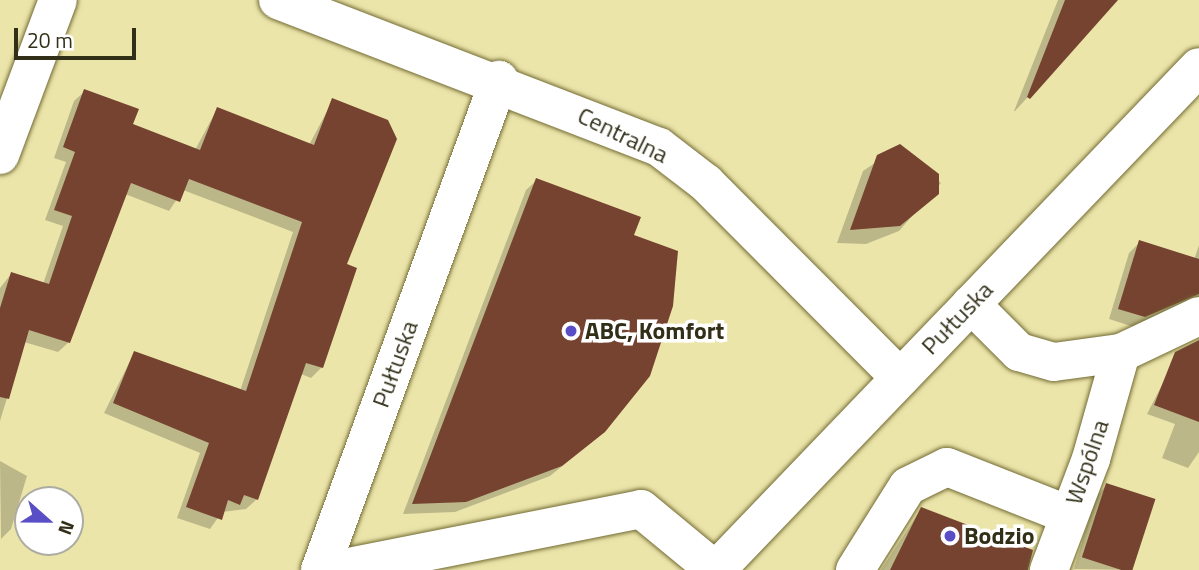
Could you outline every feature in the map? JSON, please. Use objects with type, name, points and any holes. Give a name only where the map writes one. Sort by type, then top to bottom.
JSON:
[{"type":"street","points":[[0,155],[58,0]]},
{"type":"street","name":"Centralna","points":[[278,0],[499,80],[659,147],[706,183],[900,378]]},
{"type":"street","name":"Pułtuska","points":[[334,570],[641,509],[715,570],[1199,67]]},
{"type":"street","name":"Pułtuska","points":[[320,570],[499,80]]},
{"type":"street","points":[[971,304],[1019,352],[1054,362],[1121,353],[1199,316]]},
{"type":"street","name":"Wspólna","points":[[1049,570],[1121,353]]},
{"type":"street","points":[[855,570],[908,486],[947,467],[1069,515]]},
{"type":"building","points":[[1065,0],[1118,0],[1030,99],[1027,97]]},
{"type":"building","points":[[84,89],[139,109],[133,124],[200,150],[217,107],[314,145],[332,98],[388,120],[397,139],[347,264],[357,268],[323,368],[306,363],[258,500],[244,495],[240,505],[228,500],[222,520],[186,507],[209,443],[113,403],[134,351],[246,391],[302,222],[189,179],[180,202],[131,183],[70,343],[29,330],[9,399],[0,397],[0,308],[11,272],[49,284],[72,216],[54,210],[75,152],[63,147]]},
{"type":"building","points":[[900,144],[939,174],[939,194],[900,226],[850,230],[877,155]]},
{"type":"building","name":"ABC, Komfort","points":[[536,178],[641,217],[634,235],[678,251],[673,306],[650,376],[605,432],[562,466],[466,502],[412,504]]},
{"type":"building","points":[[1139,240],[1199,259],[1199,294],[1145,317],[1118,309]]},
{"type":"building","points":[[1199,340],[1199,422],[1154,405],[1175,352]]},
{"type":"building","points":[[1106,483],[1155,499],[1132,570],[1121,570],[1082,557]]},
{"type":"building","name":"Bodzio","points":[[921,507],[1033,550],[1028,570],[890,570]]},
{"type":"place","name":"ABC, Komfort","points":[[571,331]]},
{"type":"place","name":"Bodzio","points":[[950,536]]}]
